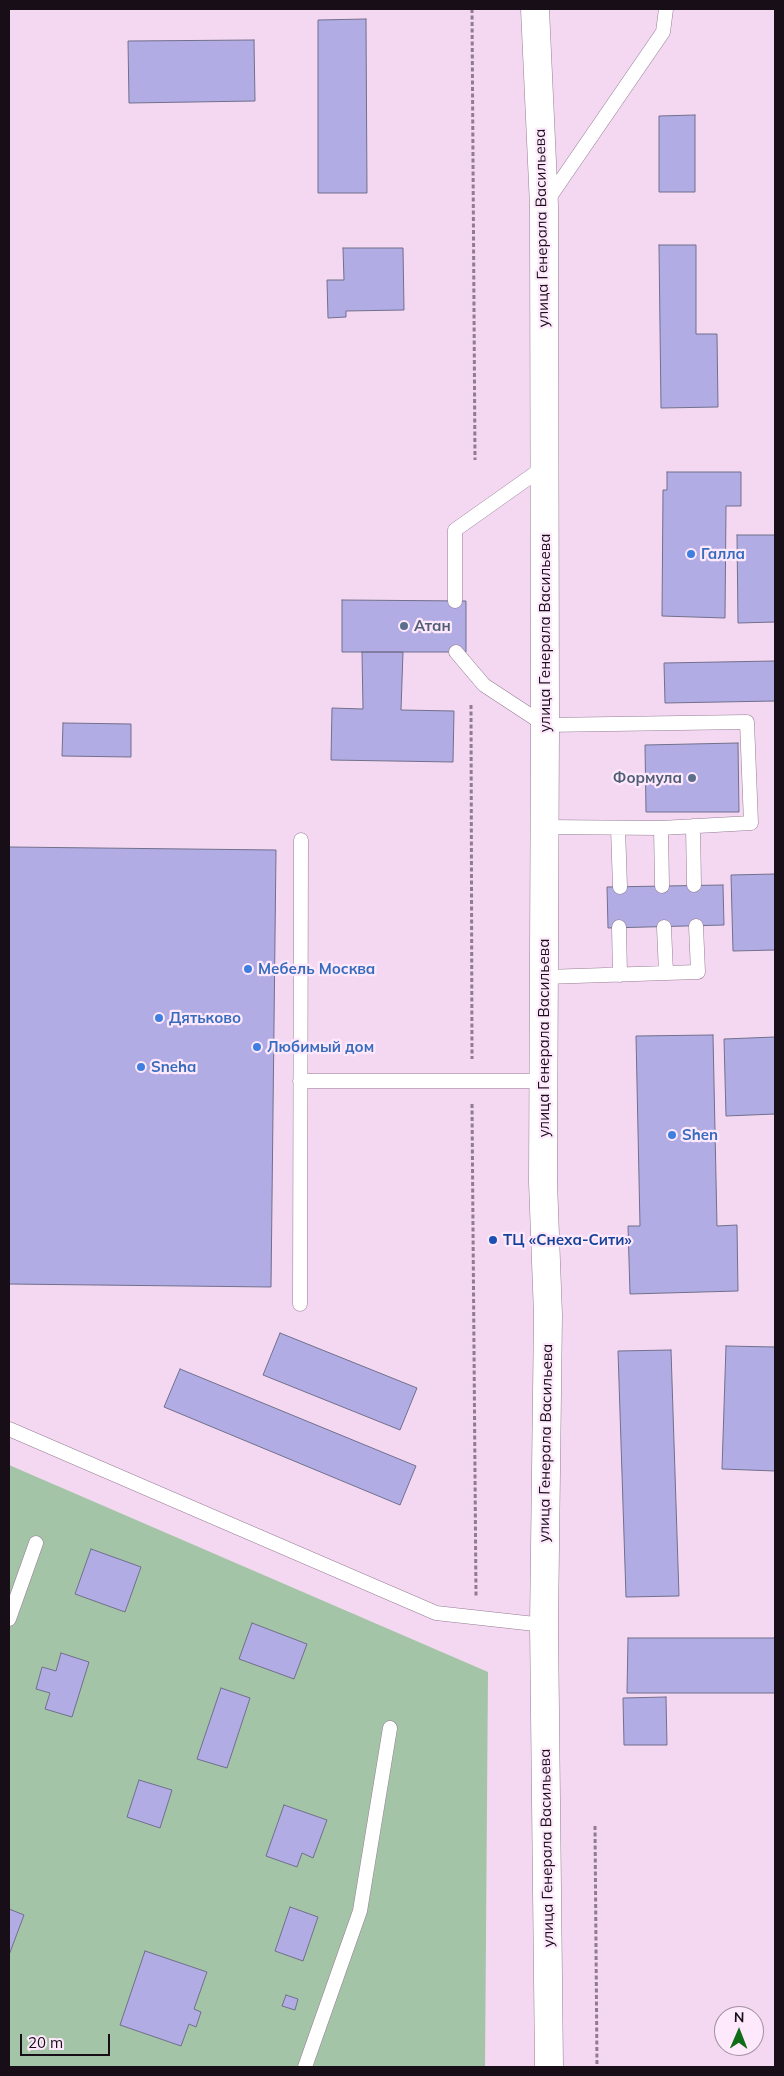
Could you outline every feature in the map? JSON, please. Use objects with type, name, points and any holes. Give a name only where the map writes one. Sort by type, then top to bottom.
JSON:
[{"type":"main road","name":"улица Генерала Васильева","points":[[535,9],[544,206],[545,977],[543,1182],[548,1315],[544,1625],[550,2067]]},
{"type":"lane","points":[[544,206],[663,32],[666,9]]},
{"type":"lane","points":[[455,601],[455,530],[544,467]]},
{"type":"lane","points":[[456,652],[484,685],[545,725],[747,722],[751,823],[661,828],[545,827]]},
{"type":"lane","points":[[692,826],[694,885]]},
{"type":"lane","points":[[618,828],[620,886]]},
{"type":"lane","points":[[661,828],[662,886]]},
{"type":"lane","points":[[300,1304],[302,840]]},
{"type":"lane","points":[[545,977],[698,972],[696,926]]},
{"type":"lane","points":[[619,927],[620,975]]},
{"type":"lane","points":[[664,927],[666,973]]},
{"type":"lane","points":[[300,1081],[544,1080]]},
{"type":"lane","points":[[9,1429],[436,1613],[544,1625]]},
{"type":"lane","points":[[9,1618],[36,1543]]},
{"type":"lane","points":[[305,2067],[360,1911],[390,1728]]},
{"type":"path","points":[[472,9],[475,460]]},
{"type":"path","points":[[471,670],[472,1059]]},
{"type":"path","points":[[472,1104],[476,1601]]},
{"type":"path","points":[[595,1826],[597,2067]]},
{"type":"green space","points":[[9,1465],[488,1672],[485,2067],[9,2067]]},
{"type":"building","points":[[366,19],[367,193],[318,193],[318,20]]},
{"type":"building","points":[[254,40],[255,101],[129,103],[128,41]]},
{"type":"building","points":[[695,115],[695,192],[659,192],[659,116]]},
{"type":"building","points":[[659,245],[696,245],[696,334],[717,334],[718,407],[661,408]]},
{"type":"building","points":[[343,248],[403,248],[404,310],[346,311],[346,317],[328,318],[327,280],[344,280]]},
{"type":"building","points":[[667,472],[741,472],[741,506],[726,506],[725,618],[662,616],[663,490],[667,490]]},
{"type":"building","points":[[737,535],[775,535],[775,622],[738,623]]},
{"type":"building","name":"Атан","points":[[342,600],[466,601],[466,652],[342,652]]},
{"type":"building","points":[[362,652],[403,652],[401,710],[454,711],[453,762],[331,760],[332,708],[363,709]]},
{"type":"building","points":[[775,661],[775,701],[665,703],[664,663]]},
{"type":"building","points":[[63,723],[131,724],[131,757],[62,756]]},
{"type":"building","name":"Формула","points":[[738,743],[739,812],[646,812],[645,745]]},
{"type":"building","name":"Sneha","points":[[9,847],[276,850],[271,1287],[9,1284]]},
{"type":"building","points":[[775,874],[775,950],[733,951],[731,875]]},
{"type":"building","points":[[723,885],[724,925],[608,928],[607,887]]},
{"type":"building","points":[[713,1035],[717,1226],[737,1225],[738,1291],[630,1294],[628,1226],[640,1226],[636,1036]]},
{"type":"building","points":[[775,1037],[775,1114],[726,1116],[724,1039]]},
{"type":"building","points":[[280,1333],[417,1388],[400,1430],[263,1375]]},
{"type":"building","points":[[726,1346],[775,1347],[775,1471],[722,1469]]},
{"type":"building","points":[[671,1350],[679,1596],[626,1597],[618,1351]]},
{"type":"building","points":[[180,1369],[416,1466],[400,1505],[164,1407]]},
{"type":"building","points":[[91,1549],[141,1567],[125,1612],[75,1594]]},
{"type":"building","points":[[252,1623],[307,1644],[294,1679],[239,1659]]},
{"type":"building","points":[[628,1638],[775,1638],[775,1693],[627,1693]]},
{"type":"building","points":[[61,1653],[89,1662],[72,1717],[45,1709],[50,1693],[36,1689],[42,1667],[56,1671]]},
{"type":"building","points":[[221,1688],[250,1698],[227,1768],[197,1759]]},
{"type":"building","points":[[666,1697],[667,1745],[624,1745],[623,1698]]},
{"type":"building","points":[[139,1780],[172,1790],[160,1828],[127,1817]]},
{"type":"building","points":[[284,1805],[327,1820],[313,1858],[302,1853],[297,1867],[266,1856]]},
{"type":"building","points":[[290,1907],[318,1917],[303,1961],[275,1951]]},
{"type":"building","points":[[9,1909],[24,1915],[9,1955]]},
{"type":"building","points":[[145,1951],[207,1972],[194,2009],[201,2012],[196,2027],[189,2024],[181,2046],[120,2025]]},
{"type":"building","points":[[286,1995],[298,1999],[295,2010],[282,2006]]},
{"type":"place","name":"Галла","points":[[691,554]]},
{"type":"place","name":"Атан","points":[[404,626]]},
{"type":"place","name":"Формула","points":[[692,778]]},
{"type":"place","name":"Мебель Москва","points":[[248,969]]},
{"type":"place","name":"Дятьково","points":[[159,1018]]},
{"type":"place","name":"Любимый дом","points":[[257,1047]]},
{"type":"place","name":"Sneha","points":[[141,1067]]},
{"type":"place","name":"Shen","points":[[672,1135]]},
{"type":"place","name":"ТЦ «Снеха-Сити»","points":[[493,1240]]}]
